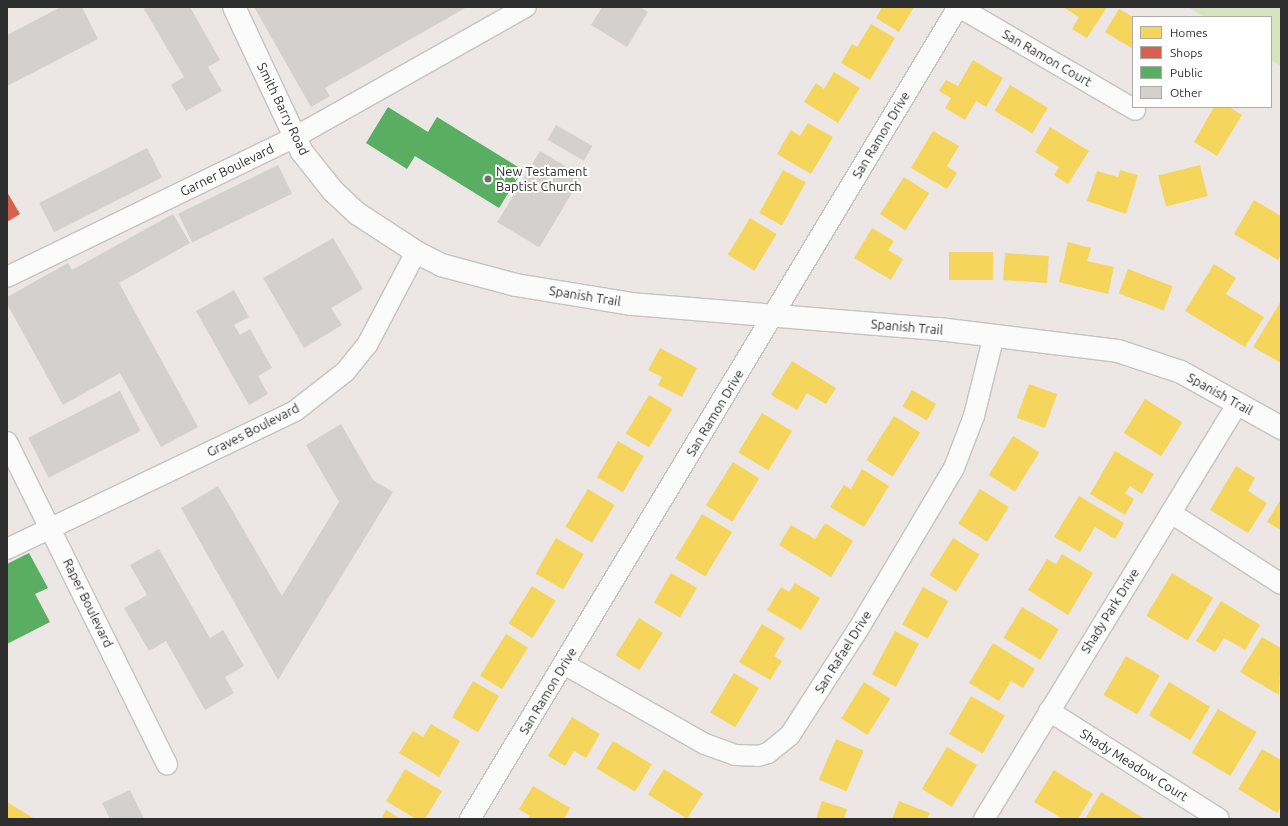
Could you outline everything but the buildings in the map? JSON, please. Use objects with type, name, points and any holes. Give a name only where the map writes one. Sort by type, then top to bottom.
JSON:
[{"type":"street","name":"Smith Barry Road","points":[[234,7],[302,152],[332,191],[358,214],[416,252],[441,265],[516,285]]},
{"type":"street","name":"Garner Boulevard","points":[[7,278],[295,137],[526,7]]},
{"type":"street","name":"San Ramon Court","points":[[958,7],[1135,110]]},
{"type":"street","name":"San Ramon Drive","points":[[470,819],[958,7]]},
{"type":"street","name":"Graves Boulevard","points":[[7,549],[52,529],[295,411],[345,372],[367,345],[416,252]]},
{"type":"street","name":"Spanish Trail","points":[[516,285],[632,304],[994,335],[1076,345],[1150,360],[1181,372],[1281,428]]},
{"type":"street","name":"San Rafael Drive","points":[[564,664],[705,744],[735,755],[758,756],[768,753],[790,735],[859,628],[954,468],[974,416],[994,335]]},
{"type":"street","name":"Shady Park Drive","points":[[984,819],[1238,403]]},
{"type":"street","name":"Raper Boulevard","points":[[7,442],[52,529],[167,765]]},
{"type":"street","points":[[1170,513],[1281,584]]},
{"type":"street","name":"Shady Meadow Court","points":[[1049,711],[1219,819]]},
{"type":"green space","points":[[1188,7],[1281,7],[1281,66],[1272,61],[1272,16],[1202,16]]},
{"type":"place","name":"New Testament Baptist Church","points":[[488,179]]}]
